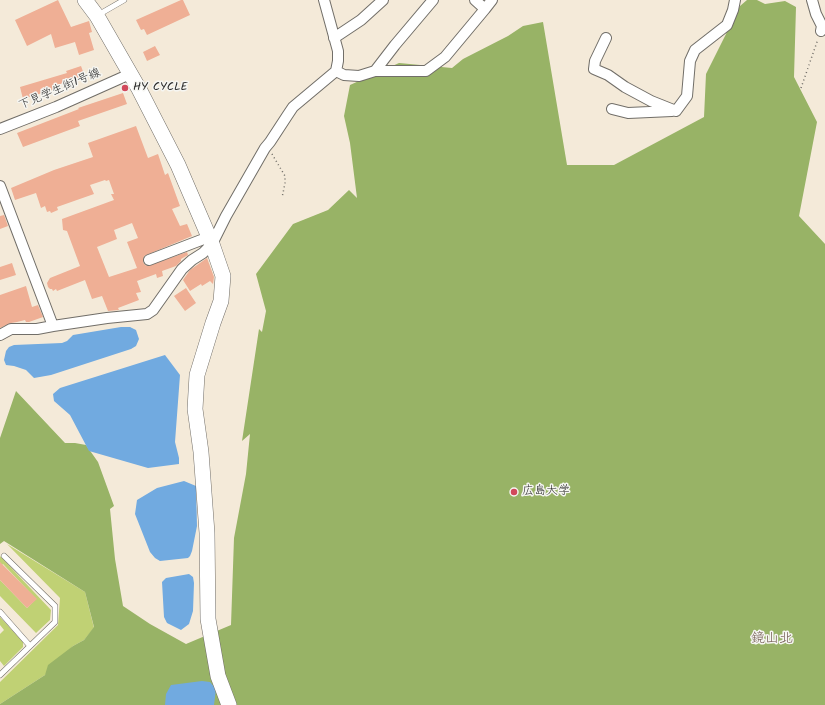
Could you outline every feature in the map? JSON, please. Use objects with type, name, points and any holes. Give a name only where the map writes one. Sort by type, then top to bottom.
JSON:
[{"type":"street","points":[[85,0],[97,16],[140,89],[178,165],[211,240],[223,276],[222,301],[212,323],[197,375],[195,409],[201,452],[207,533],[208,619],[218,676],[229,705]]},
{"type":"street","points":[[0,335],[11,330],[37,329],[107,318],[146,314],[153,310],[182,269],[192,260],[203,254],[267,146],[293,107],[336,70],[338,51],[324,0]]},
{"type":"street","points":[[334,38],[362,20],[383,0]]},
{"type":"street","points":[[376,71],[394,45],[433,0]]},
{"type":"street","points":[[476,0],[485,9]]},
{"type":"street","points":[[336,70],[344,75],[359,76],[376,71],[426,71],[444,57],[492,0]]},
{"type":"street","points":[[676,111],[687,96],[690,61],[695,50],[727,25],[735,0]]},
{"type":"street","points":[[812,0],[813,7],[822,26],[821,31]]},
{"type":"street","points":[[606,38],[595,61],[594,69],[608,75],[625,87],[651,101],[676,111]]},
{"type":"street","name":"下見学生街1号線","points":[[0,128],[56,107],[130,74]]},
{"type":"street","points":[[612,109],[628,113],[676,111]]},
{"type":"street","points":[[0,186],[52,326]]},
{"type":"street","points":[[149,260],[211,240]]},
{"type":"lane","points":[[97,16],[124,0]]},
{"type":"lane","points":[[0,675],[55,622],[55,606],[4,556]]},
{"type":"lane","points":[[0,612],[30,646]]},
{"type":"path","points":[[801,88],[821,31]]},
{"type":"path","points":[[267,146],[274,160],[285,176],[286,183],[282,198]]},
{"type":"green space","name":"広島大学","points":[[747,0],[757,0],[765,4],[785,1],[796,7],[794,77],[817,122],[799,216],[825,244],[825,705],[0,705],[45,675],[48,665],[73,646],[84,640],[94,627],[85,592],[4,541],[0,544],[0,438],[16,391],[65,443],[86,445],[98,462],[114,506],[110,509],[115,559],[123,606],[150,624],[186,644],[231,625],[234,538],[246,474],[250,434],[242,441],[259,329],[262,332],[266,311],[256,274],[293,224],[328,210],[349,190],[357,198],[350,143],[344,116],[350,85],[399,63],[452,68],[463,59],[508,36],[523,26],[543,22],[567,165],[614,165],[704,117],[706,74],[740,6]]},
{"type":"green space","points":[[7,544],[85,592],[94,628],[84,640],[73,646],[45,675],[0,704],[0,682],[58,625],[60,598]]},
{"type":"green space","points":[[0,556],[51,610],[50,620],[36,633],[0,596],[0,580],[27,608],[36,599],[3,564],[0,567]]},
{"type":"green space","points":[[0,617],[23,642],[23,647],[4,666],[0,661],[0,634],[4,630],[0,625]]},
{"type":"water","points":[[121,327],[130,327],[136,330],[139,339],[136,346],[131,349],[51,375],[34,378],[26,370],[6,365],[4,360],[6,351],[9,347],[14,345],[62,343],[67,341],[73,335]]},
{"type":"water","points":[[165,355],[180,375],[175,442],[179,464],[148,468],[89,451],[70,415],[54,401],[53,394],[60,388]]},
{"type":"water","points":[[184,481],[196,486],[197,526],[192,551],[188,558],[160,561],[150,552],[135,514],[137,500],[157,488]]},
{"type":"water","points":[[189,574],[193,577],[194,583],[193,611],[189,624],[181,630],[167,623],[164,617],[162,582],[166,578]]},
{"type":"water","points":[[202,681],[210,682],[216,689],[214,705],[165,705],[166,694],[171,685]]},
{"type":"building","points":[[58,0],[71,27],[89,21],[92,32],[89,33],[94,50],[79,55],[75,42],[55,48],[51,34],[27,46],[15,20]]},
{"type":"building","points":[[183,0],[190,15],[147,35],[144,29],[141,30],[136,20]]},
{"type":"building","points":[[155,46],[160,55],[147,61],[143,52]]},
{"type":"building","points":[[81,66],[85,77],[57,85],[58,88],[23,99],[20,87],[67,73],[66,71]]},
{"type":"building","points":[[123,93],[127,104],[78,121],[80,126],[23,147],[17,133],[79,109],[78,108]]},
{"type":"building","points":[[136,126],[148,158],[158,154],[165,175],[168,173],[180,206],[172,209],[180,226],[187,224],[192,236],[144,256],[143,262],[148,266],[187,252],[188,255],[181,259],[176,266],[162,271],[163,276],[157,278],[156,274],[137,281],[141,292],[136,293],[139,300],[118,308],[119,310],[108,311],[102,296],[92,299],[85,280],[57,291],[56,289],[53,291],[50,289],[47,283],[50,278],[80,266],[67,231],[63,230],[62,219],[114,200],[111,194],[114,194],[109,180],[90,185],[94,194],[57,207],[58,210],[51,213],[50,211],[47,212],[45,206],[41,208],[36,193],[15,200],[11,188],[54,170],[93,157],[88,143]],"holes":[[[132,223],[138,238],[127,242],[137,268],[109,277],[97,247],[117,239],[114,230]]]},
{"type":"building","points":[[4,215],[8,226],[0,229],[0,216]]},
{"type":"building","points":[[207,258],[214,277],[213,284],[210,281],[202,286],[201,284],[190,291],[183,280],[190,270]]},
{"type":"building","points":[[12,263],[16,275],[0,280],[0,267]]},
{"type":"building","points":[[26,286],[32,307],[38,305],[43,317],[29,322],[26,322],[25,320],[11,323],[0,328],[0,295]]},
{"type":"building","points":[[186,288],[196,303],[185,311],[174,296]]},
{"type":"building","points":[[0,562],[37,599],[27,608],[0,580]]},
{"type":"place","name":"HY CYCLE","points":[[125,88]]},
{"type":"place","name":"広島大学","points":[[514,492]]},
{"type":"district","name":"鏡山北","points":[[772,640]]}]
